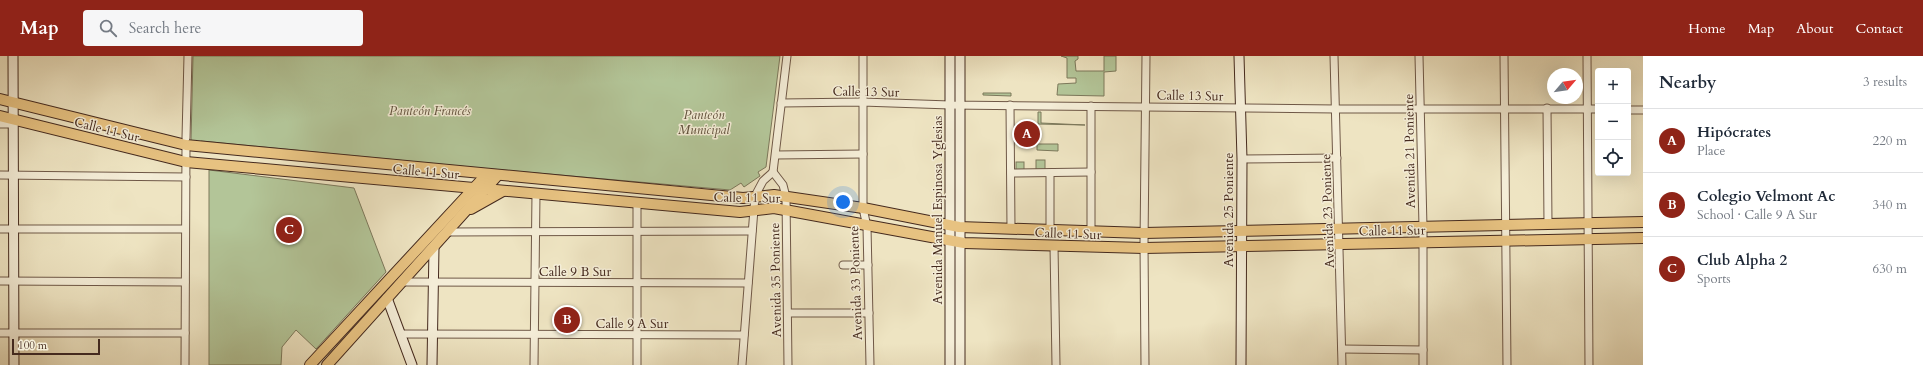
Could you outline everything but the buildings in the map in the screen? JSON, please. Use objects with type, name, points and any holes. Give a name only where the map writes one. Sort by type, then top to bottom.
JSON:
[{"type":"main road","points":[[13,56],[14,365]]},
{"type":"main road","name":"Avenida Manuel Espinosa Yglesias","points":[[950,56],[949,225],[954,242],[960,365]]},
{"type":"main road","name":"Avenida Manuel Espinosa Yglesias","points":[[950,365],[954,242],[959,227],[960,56]]},
{"type":"main road","name":"Avenida 25 Poniente","points":[[1239,56],[1242,159],[1240,231],[1242,365]]},
{"type":"main road","name":"Calle 11 Sur","points":[[0,99],[186,142],[486,174],[742,198],[774,195],[863,208],[959,227],[1144,233],[1643,222]]},
{"type":"main road","name":"Calle 11 Sur","points":[[0,116],[14,122],[186,162],[740,212],[774,208],[786,215],[801,213],[867,227],[954,242],[1144,248],[1643,238]]},
{"type":"main road","points":[[310,365],[486,174]]},
{"type":"main road","points":[[327,365],[498,175]]},
{"type":"main road","points":[[464,213],[503,191]]},
{"type":"main road","points":[[432,365],[434,247]]},
{"type":"main road","points":[[386,298],[412,365]]},
{"type":"street","points":[[185,365],[185,229],[188,56]]},
{"type":"street","points":[[742,365],[755,196],[763,181],[773,172],[787,56]]},
{"type":"street","name":"Avenida 33 Poniente","points":[[863,56],[863,208],[867,227],[870,365]]},
{"type":"street","points":[[1145,365],[1144,233],[1146,56]]},
{"type":"street","name":"Avenida 23 Poniente","points":[[1334,56],[1340,229],[1342,365]]},
{"type":"street","name":"Avenida 21 Poniente","points":[[1419,56],[1423,227],[1423,365]]},
{"type":"street","points":[[1504,56],[1506,365]]},
{"type":"street","points":[[1587,56],[1589,365]]},
{"type":"street","name":"Calle 13 Sur","points":[[781,103],[862,102],[950,105],[1420,109],[1595,108]]},
{"type":"street","points":[[1010,105],[1011,228]]},
{"type":"street","points":[[1090,106],[1091,231]]},
{"type":"street","points":[[1547,108],[1548,224]]},
{"type":"street","points":[[1631,110],[1643,110]]},
{"type":"street","points":[[0,124],[14,122]]},
{"type":"street","points":[[776,155],[863,154]]},
{"type":"street","points":[[1242,159],[1337,158]]},
{"type":"street","name":"Avenida 35 Poniente","points":[[773,172],[783,184],[786,197],[788,365]]},
{"type":"street","points":[[1011,173],[1091,172]]},
{"type":"street","points":[[1050,173],[1050,230]]},
{"type":"street","points":[[0,176],[186,177]]},
{"type":"street","points":[[534,365],[536,194]]},
{"type":"street","points":[[637,203],[637,365]]},
{"type":"street","points":[[0,229],[185,229]]},
{"type":"street","points":[[447,232],[752,231]]},
{"type":"street","points":[[1054,246],[1056,365]]},
{"type":"street","points":[[843,265],[868,265]]},
{"type":"street","points":[[0,281],[185,282]]},
{"type":"street","name":"Calle 9 B Sur","points":[[402,282],[535,284],[748,283]]},
{"type":"street","points":[[788,313],[869,314]]},
{"type":"street","points":[[0,333],[185,333]]},
{"type":"street","name":"Calle 9 A Sur","points":[[400,334],[744,335]]},
{"type":"street","points":[[1342,349],[1423,350]]},
{"type":"green space","points":[[193,56],[780,56],[766,167],[758,172],[760,176],[744,187],[741,183],[730,190],[201,141],[200,145],[191,142]]},
{"type":"green space","points":[[1061,56],[1078,56],[1078,59],[1075,61],[1076,71],[1104,71],[1104,56],[1116,56],[1116,71],[1104,72],[1104,96],[1057,95],[1058,84],[1076,83],[1076,78],[1067,78],[1067,58]]},
{"type":"green space","points":[[983,93],[1011,93],[1011,96],[983,95]]},
{"type":"green space","points":[[1038,112],[1041,112],[1041,123],[1085,125],[1038,124]]},
{"type":"green space","points":[[1037,144],[1058,144],[1058,151],[1037,150]]},
{"type":"green space","points":[[1036,160],[1045,160],[1045,170],[1036,170]]},
{"type":"green space","points":[[1016,162],[1024,162],[1024,171],[1016,171]]},
{"type":"green space","points":[[209,170],[354,188],[386,272],[316,349],[296,330],[282,347],[281,365],[209,365]]},
{"type":"place","name":"Hipócrates","points":[[1027,134]]},
{"type":"place","name":"Club Alpha 2","points":[[289,230]]},
{"type":"place","name":"Colegio Velmont Ac","points":[[567,320]]},
{"type":"park label","name":"Panteón Francés","points":[[430,110]]},
{"type":"park label","name":"Panteón Municipal","points":[[704,122]]}]
